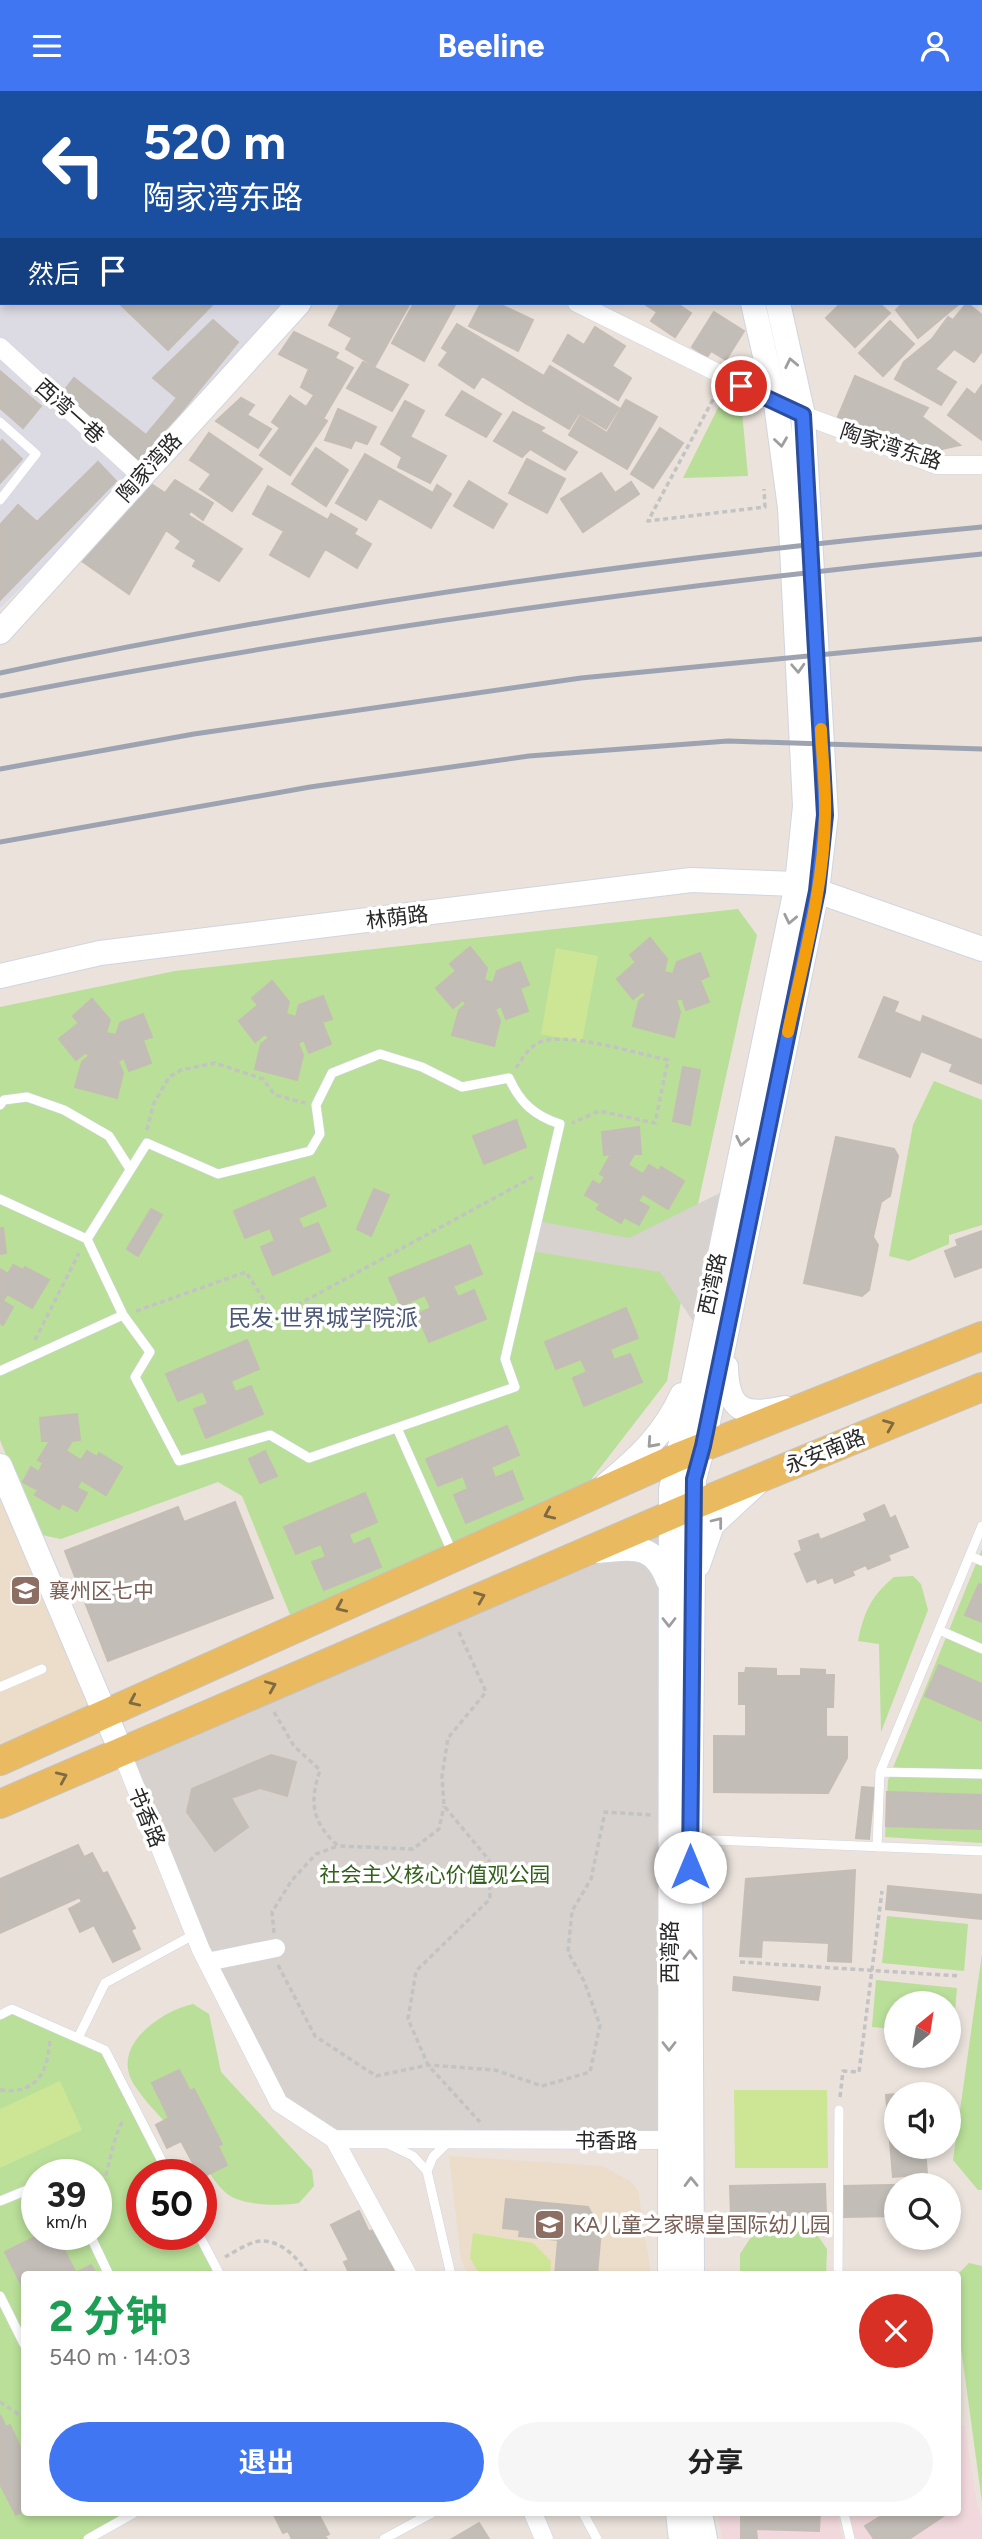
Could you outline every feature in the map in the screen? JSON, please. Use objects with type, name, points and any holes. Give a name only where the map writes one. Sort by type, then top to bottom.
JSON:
[{"type":"main road","name":"陶家湾路","points":[[0,632],[297,305]]},
{"type":"main road","name":"西湾路","points":[[692,2271],[690,1839],[680,1582],[680,1512],[691,1452],[726,1336],[807,887],[805,792],[790,508],[776,404],[754,305]]},
{"type":"main road","name":"西湾路","points":[[691,1452],[696,1363],[825,815],[803,415],[778,305]]},
{"type":"main road","name":"林荫路","points":[[0,977],[100,953],[691,880],[807,887],[982,949]]},
{"type":"main road","points":[[726,1336],[729,1396],[741,1410],[760,1414],[814,1402]]},
{"type":"main road","points":[[0,1761],[691,1452],[982,1336]]},
{"type":"main road","points":[[596,1494],[658,1436],[671,1420],[696,1363]]},
{"type":"main road","name":"永安南路","points":[[0,1804],[680,1512],[982,1387]]},
{"type":"main road","name":"书香路","points":[[0,1466],[121,1751]]},
{"type":"main road","points":[[587,1552],[637,1548],[656,1559],[680,1582],[712,1525],[765,1476]]},
{"type":"main road","name":"西湾路","points":[[670,2271],[670,1816],[680,1582]]},
{"type":"main road","points":[[678,2516],[681,2539]]},
{"type":"main road","points":[[701,2516],[705,2539]]},
{"type":"street","name":"陶家湾东路","points":[[581,305],[776,404],[803,415],[936,465],[982,465]]},
{"type":"street","name":"西湾一巷","points":[[0,347],[140,475]]},
{"type":"street","name":"书香路","points":[[121,1751],[207,1962],[279,2103],[334,2139],[406,2271]]},
{"type":"street","points":[[207,1962],[276,1948]]},
{"type":"street","name":"书香路","points":[[334,2139],[668,2140]]},
{"type":"street","points":[[534,2516],[544,2539]]},
{"type":"lane","points":[[0,422],[36,454],[0,500]]},
{"type":"lane","points":[[0,1199],[87,1239],[123,1315],[150,1352],[135,1377],[179,1461],[270,1435],[309,1458],[515,1387],[505,1359],[560,1124],[542,1118],[526,1106],[509,1078],[462,1087],[422,1067],[380,1054],[332,1073],[316,1105],[320,1134],[310,1151],[218,1174],[147,1143],[87,1239]]},
{"type":"lane","points":[[0,1105],[4,1100],[27,1097],[64,1110],[109,1136],[130,1169]]},
{"type":"lane","points":[[0,1371],[123,1315]]},
{"type":"lane","points":[[397,1428],[454,1556]]},
{"type":"lane","points":[[877,1847],[880,1772],[982,1526]]},
{"type":"lane","points":[[970,1556],[982,1561]]},
{"type":"lane","points":[[939,1630],[982,1649]]},
{"type":"lane","points":[[0,1687],[42,1669]]},
{"type":"lane","points":[[880,1772],[982,1774]]},
{"type":"lane","points":[[690,1839],[982,1851]]},
{"type":"lane","points":[[78,2038],[105,1983],[195,1934]]},
{"type":"lane","points":[[0,2015],[12,2009],[106,2050],[161,2159]]},
{"type":"lane","points":[[838,2271],[839,2110]]},
{"type":"lane","points":[[378,2139],[413,2156],[427,2171],[450,2271]]},
{"type":"lane","points":[[427,2171],[445,2143],[455,2139]]},
{"type":"lane","points":[[0,2201],[21,2192]]},
{"type":"lane","points":[[97,2250],[107,2271]]},
{"type":"lane","points":[[206,2250],[217,2271]]},
{"type":"lane","points":[[0,2296],[21,2338]]},
{"type":"lane","points":[[111,2516],[115,2524]]},
{"type":"lane","points":[[88,2539],[129,2516]]},
{"type":"lane","points":[[384,2539],[426,2516]]},
{"type":"lane","points":[[585,2516],[597,2539]]},
{"type":"lane","points":[[845,2516],[849,2539]]},
{"type":"path","points":[[725,378],[648,521],[765,507],[764,482]]},
{"type":"path","points":[[509,1078],[525,1054],[539,1043],[566,1039],[668,1061],[655,1123],[599,1111],[576,1123],[560,1124]]},
{"type":"path","points":[[147,1143],[147,1125],[153,1105],[169,1077],[181,1070],[215,1063],[263,1079],[275,1095],[316,1105]]},
{"type":"path","points":[[123,1315],[246,1272],[275,1317],[549,1169]]},
{"type":"path","points":[[25,1360],[87,1239]]},
{"type":"path","points":[[447,1611],[477,1667],[486,1692],[448,1738],[442,1776],[444,1806],[439,1829],[414,1849],[338,1846],[316,1854],[292,1880],[272,1912],[278,1967],[315,2036],[376,2076],[428,2065],[495,2070],[542,2086],[590,2072],[600,2025],[584,1981],[568,1952],[572,1911],[592,1879],[605,1812],[670,1816]]},
{"type":"path","points":[[262,1691],[293,1745],[320,1770],[312,1794],[320,1830],[338,1846]]},
{"type":"path","points":[[444,1806],[489,1860],[490,1899],[416,1971],[408,2019],[428,2065],[496,2139]]},
{"type":"path","points":[[839,2110],[843,2071],[859,2072],[882,1891]]},
{"type":"path","points":[[740,1962],[960,1976]]},
{"type":"path","points":[[0,2090],[16,2092],[30,2086],[40,2076],[49,2060],[51,2026]]},
{"type":"path","points":[[111,2159],[118,2130],[127,2115],[136,2109]]},
{"type":"path","points":[[213,2263],[257,2241],[283,2246],[306,2271]]},
{"type":"path","points":[[0,2402],[21,2417]]},
{"type":"shaded area","points":[[0,305],[297,305],[140,475],[0,608]]},
{"type":"shaded area","points":[[732,1187],[701,1333],[660,1272],[530,1251],[537,1221],[629,1238]]},
{"type":"shaded area","name":"襄州区七中","points":[[0,1466],[105,1714],[0,1761]]},
{"type":"shaded area","name":"社会主义核心价值观公园","points":[[668,1518],[668,2140],[334,2139],[279,2103],[121,1751]]},
{"type":"shaded area","name":"KA儿童之家暻皇国际幼儿园","points":[[449,2156],[602,2166],[630,2181],[638,2190],[650,2271],[466,2271],[461,2259]]},
{"type":"shaded area","points":[[961,2426],[965,2426],[977,2505],[982,2518],[982,2539],[856,2539],[850,2516],[961,2516]]},
{"type":"shaded area","points":[[718,2516],[838,2516],[842,2539],[722,2539]]},
{"type":"green space","points":[[729,386],[740,391],[748,476],[683,478]]},
{"type":"green space","points":[[738,909],[757,935],[699,1199],[667,1381],[586,1486],[291,1617],[242,1496],[218,1482],[61,1539],[37,1534],[0,1440],[0,1007],[175,971]]},
{"type":"green space","points":[[556,948],[598,956],[582,1042],[541,1034]]},
{"type":"green space","points":[[934,1081],[982,1100],[982,1225],[949,1235],[949,1244],[909,1261],[889,1256],[913,1125]]},
{"type":"green space","points":[[982,1549],[982,1843],[885,1837],[888,1780]]},
{"type":"green space","points":[[913,1576],[921,1584],[928,1610],[881,1732],[879,1644],[858,1641],[870,1605],[894,1577]]},
{"type":"green space","points":[[887,1916],[968,1924],[964,1971],[882,1963]]},
{"type":"green space","points":[[982,1954],[982,2190],[978,2190],[953,2160],[961,2159],[961,2103]]},
{"type":"green space","points":[[876,1980],[957,1988],[957,1991],[884,1991],[884,2028],[872,2027]]},
{"type":"green space","points":[[193,2004],[209,2014],[221,2072],[312,2170],[314,2186],[299,2203],[251,2203],[226,2193],[217,2183],[217,2159],[200,2159],[135,2086],[128,2072],[128,2058],[133,2045],[153,2023]]},
{"type":"green space","points":[[12,2009],[105,2050],[161,2159],[126,2159],[126,2250],[207,2250],[218,2271],[21,2271],[21,2516],[129,2516],[88,2539],[0,2539],[0,2015]]},
{"type":"green space","points":[[60,2081],[82,2130],[0,2168],[0,2109]]},
{"type":"green space","points":[[734,2090],[827,2090],[828,2168],[735,2168]]},
{"type":"green space","points":[[755,2231],[815,2232],[827,2249],[826,2271],[740,2271],[740,2254]]},
{"type":"green space","points":[[473,2233],[533,2243],[551,2261],[550,2271],[478,2271],[470,2258]]},
{"type":"green space","points":[[969,2263],[982,2266],[982,2502],[961,2347],[961,2271]]},
{"type":"building","points":[[121,305],[212,305],[168,350]]},
{"type":"building","points":[[340,305],[409,305],[375,366],[346,349],[352,338],[329,325]]},
{"type":"building","points":[[413,305],[455,305],[424,361],[392,343]]},
{"type":"building","points":[[480,305],[501,305],[533,320],[518,351],[469,326]]},
{"type":"building","points":[[646,305],[679,305],[691,313],[675,337],[651,321],[657,312]]},
{"type":"building","points":[[839,305],[881,305],[890,313],[855,347],[826,318]]},
{"type":"building","points":[[901,305],[958,305],[918,338],[896,310]]},
{"type":"building","points":[[965,305],[970,305],[982,315],[982,351],[974,362],[954,349],[935,369],[956,382],[941,405],[895,379],[904,362],[932,339],[948,317],[953,320]]},
{"type":"building","points":[[714,312],[744,331],[726,360],[711,351],[707,357],[692,347]]},
{"type":"building","points":[[213,320],[238,342],[142,460],[132,460],[60,396],[74,378],[146,435],[177,398],[153,378]]},
{"type":"building","points":[[890,321],[914,344],[883,376],[859,353]]},
{"type":"building","points":[[457,324],[544,376],[527,404],[482,376],[474,388],[439,365],[448,352],[442,348]]},
{"type":"building","points":[[595,327],[625,346],[612,366],[631,378],[618,400],[553,361],[568,335],[584,345]]},
{"type":"building","points":[[294,332],[338,353],[335,358],[353,368],[324,417],[307,406],[314,395],[301,387],[309,369],[279,354]]},
{"type":"building","points":[[363,362],[408,385],[392,411],[347,388]]},
{"type":"building","points":[[550,366],[619,408],[606,429],[579,413],[569,429],[527,404]]},
{"type":"building","points":[[0,371],[41,406],[23,428],[0,408]]},
{"type":"building","points":[[855,376],[928,408],[922,417],[960,445],[942,449],[896,442],[837,419]]},
{"type":"building","points":[[982,385],[982,440],[948,415],[967,389],[975,395]]},
{"type":"building","points":[[462,391],[501,414],[486,437],[446,415]]},
{"type":"building","points":[[290,396],[327,421],[290,475],[260,455],[280,428],[272,422]]},
{"type":"building","points":[[241,398],[254,405],[247,415],[271,429],[258,448],[216,421]]},
{"type":"building","points":[[626,400],[657,417],[627,469],[569,435],[580,416],[607,433]]},
{"type":"building","points":[[405,401],[424,411],[410,437],[446,456],[430,483],[398,467],[402,457],[381,444]]},
{"type":"building","points":[[338,409],[376,427],[367,444],[355,440],[351,448],[325,440]]},
{"type":"building","points":[[513,412],[544,428],[540,431],[577,452],[565,470],[530,449],[522,457],[494,441]]},
{"type":"building","points":[[660,428],[683,443],[653,488],[631,474]]},
{"type":"building","points":[[209,433],[262,469],[232,511],[200,489],[211,474],[190,460]]},
{"type":"building","points":[[2,440],[22,459],[0,483],[0,443]]},
{"type":"building","points":[[316,448],[348,470],[326,506],[292,484]]},
{"type":"building","points":[[365,454],[433,493],[437,485],[451,494],[431,528],[379,498],[366,520],[336,503]]},
{"type":"building","points":[[527,459],[565,479],[547,513],[509,493]]},
{"type":"building","points":[[98,462],[116,481],[0,600],[0,525],[18,505],[37,522]]},
{"type":"building","points":[[601,473],[615,493],[631,482],[639,494],[583,532],[561,499]]},
{"type":"building","points":[[175,480],[213,503],[203,520],[191,511],[188,515],[242,549],[219,581],[193,566],[196,560],[176,548],[181,541],[166,530],[129,594],[79,559],[148,482],[165,493]]},
{"type":"building","points":[[469,481],[507,504],[493,528],[454,506]]},
{"type":"building","points":[[268,486],[328,520],[331,514],[357,529],[354,534],[371,544],[357,568],[325,549],[309,577],[270,555],[284,531],[253,514]]},
{"type":"building","points":[[650,938],[667,959],[664,972],[673,974],[677,962],[700,953],[709,976],[700,980],[709,1002],[686,1010],[682,998],[676,1000],[680,1012],[674,1037],[633,1026],[639,1001],[646,995],[643,991],[633,999],[617,979],[636,962],[630,955]]},
{"type":"building","points":[[470,947],[487,968],[484,980],[493,983],[497,971],[520,962],[529,985],[520,988],[528,1011],[506,1019],[501,1006],[495,1009],[500,1021],[494,1046],[452,1035],[459,1010],[466,1004],[463,1000],[453,1008],[436,988],[456,971],[450,964]]},
{"type":"building","points":[[272,981],[289,1002],[286,1014],[296,1017],[299,1005],[323,996],[332,1019],[322,1022],[331,1044],[309,1053],[304,1040],[298,1043],[303,1055],[297,1080],[255,1069],[261,1044],[269,1038],[265,1034],[255,1042],[239,1021],[258,1005],[252,998]]},
{"type":"building","points":[[884,997],[898,1002],[894,1012],[921,1023],[923,1016],[982,1040],[982,1084],[950,1071],[953,1064],[921,1051],[910,1077],[859,1057]]},
{"type":"building","points":[[92,999],[110,1020],[106,1033],[116,1035],[120,1023],[143,1014],[152,1037],[143,1040],[151,1063],[129,1071],[124,1058],[118,1061],[123,1073],[117,1098],[75,1087],[82,1062],[89,1056],[86,1052],[76,1060],[59,1039],[79,1023],[73,1016]]},
{"type":"building","points":[[683,1067],[700,1070],[690,1125],[673,1121]]},
{"type":"building","points":[[516,1120],[526,1147],[484,1164],[473,1136]]},
{"type":"building","points":[[639,1127],[641,1154],[634,1154],[628,1165],[643,1174],[649,1165],[659,1171],[661,1167],[684,1181],[668,1209],[643,1194],[638,1201],[649,1207],[639,1225],[624,1217],[621,1223],[597,1209],[600,1204],[585,1195],[593,1181],[600,1185],[605,1177],[600,1174],[611,1154],[604,1155],[602,1132]]},
{"type":"building","points":[[836,1137],[894,1149],[898,1156],[890,1196],[881,1202],[873,1237],[878,1245],[869,1290],[862,1296],[804,1283]]},
{"type":"building","points":[[314,1177],[326,1206],[298,1218],[303,1229],[318,1223],[330,1251],[273,1275],[261,1247],[275,1241],[270,1228],[245,1238],[234,1211]]},
{"type":"building","points":[[374,1189],[389,1195],[371,1236],[357,1229]]},
{"type":"building","points":[[151,1209],[162,1215],[138,1256],[127,1249]]},
{"type":"building","points":[[0,1228],[3,1228],[6,1253],[0,1254]]},
{"type":"building","points":[[982,1231],[982,1267],[955,1277],[945,1251],[958,1246],[956,1240]]},
{"type":"building","points":[[470,1245],[482,1274],[453,1286],[458,1297],[474,1290],[486,1319],[429,1342],[417,1314],[431,1308],[425,1295],[401,1306],[389,1278]]},
{"type":"building","points":[[13,1265],[23,1270],[25,1267],[49,1280],[32,1308],[7,1294],[3,1301],[13,1307],[3,1325],[0,1323],[0,1269],[8,1274]]},
{"type":"building","points":[[626,1308],[638,1338],[610,1349],[614,1360],[630,1354],[642,1382],[584,1406],[573,1378],[587,1372],[581,1359],[556,1369],[545,1342]]},
{"type":"building","points":[[247,1340],[259,1369],[231,1381],[235,1392],[251,1386],[263,1414],[206,1438],[194,1409],[208,1404],[203,1391],[178,1401],[166,1374]]},
{"type":"building","points":[[77,1414],[80,1440],[72,1441],[66,1451],[81,1460],[87,1451],[97,1457],[99,1453],[122,1467],[106,1495],[81,1480],[77,1488],[87,1493],[77,1511],[62,1503],[59,1509],[35,1495],[38,1490],[23,1482],[31,1467],[39,1472],[43,1463],[38,1460],[50,1441],[42,1441],[40,1418]]},
{"type":"building","points":[[507,1426],[519,1455],[491,1467],[495,1478],[512,1471],[523,1499],[466,1523],[454,1495],[468,1489],[463,1476],[438,1486],[426,1459]]},
{"type":"building","points":[[265,1451],[277,1476],[260,1483],[249,1459]]},
{"type":"building","points":[[365,1493],[377,1522],[349,1534],[353,1545],[369,1538],[381,1567],[324,1590],[312,1562],[326,1557],[321,1544],[296,1554],[284,1527]]},
{"type":"building","points":[[235,1502],[273,1598],[108,1661],[65,1551],[178,1507],[184,1522]]},
{"type":"building","points":[[884,1505],[890,1519],[895,1516],[908,1547],[888,1555],[890,1560],[868,1569],[866,1565],[852,1571],[854,1575],[835,1583],[833,1577],[818,1583],[816,1578],[807,1582],[795,1554],[802,1551],[799,1541],[818,1534],[820,1540],[867,1521],[864,1514]]},
{"type":"building","points":[[979,1584],[982,1585],[982,1622],[965,1615]]},
{"type":"building","points":[[939,1665],[982,1684],[982,1721],[925,1696]]},
{"type":"building","points":[[746,1668],[776,1669],[776,1676],[801,1676],[801,1669],[825,1670],[825,1675],[834,1675],[833,1707],[826,1707],[826,1737],[746,1736],[746,1704],[739,1704],[739,1673],[745,1673]]},
{"type":"building","points":[[714,1736],[847,1737],[847,1758],[828,1793],[714,1792]]},
{"type":"building","points":[[271,1755],[296,1762],[287,1796],[260,1788],[231,1798],[248,1827],[215,1851],[187,1812],[192,1789]]},
{"type":"building","points":[[862,1787],[874,1788],[869,1839],[856,1838]]},
{"type":"building","points":[[887,1792],[982,1795],[982,1829],[886,1826]]},
{"type":"building","points":[[78,1845],[84,1857],[65,1867],[80,1897],[0,1933],[0,1879]]},
{"type":"building","points":[[92,1853],[103,1874],[107,1872],[135,1928],[131,1930],[140,1949],[113,1962],[94,1925],[80,1932],[69,1909],[82,1902],[65,1867]]},
{"type":"building","points":[[855,1870],[851,1962],[828,1961],[829,1943],[762,1940],[761,1957],[740,1956],[746,1879]]},
{"type":"building","points":[[888,1886],[982,1895],[982,1919],[886,1909]]},
{"type":"building","points":[[734,1977],[820,1987],[818,2000],[733,1990]]},
{"type":"building","points":[[179,2070],[190,2091],[194,2089],[222,2144],[218,2146],[227,2165],[217,2170],[217,2159],[191,2159],[181,2141],[167,2148],[156,2125],[169,2118],[152,2083]]},
{"type":"building","points":[[891,2159],[926,2159],[927,2173],[893,2173]]},
{"type":"building","points":[[825,2184],[826,2214],[731,2217],[730,2186]]},
{"type":"building","points":[[884,2185],[884,2216],[844,2217],[843,2186]]},
{"type":"building","points":[[506,2199],[588,2207],[601,2230],[597,2271],[555,2271],[558,2240],[519,2236],[520,2230],[503,2228]]},
{"type":"building","points":[[359,2211],[369,2232],[373,2230],[394,2271],[348,2271],[344,2262],[349,2260],[331,2225]]},
{"type":"building","points":[[21,2244],[21,2250],[64,2250],[75,2271],[21,2271],[21,2284],[5,2252]]},
{"type":"building","points":[[91,2265],[95,2271],[80,2271]]},
{"type":"building","points":[[0,2415],[6,2427],[10,2425],[21,2449],[21,2512],[16,2515],[0,2484]]},
{"type":"building","points":[[274,2516],[320,2516],[329,2534],[325,2536],[327,2539],[292,2539],[288,2531],[283,2533]]},
{"type":"building","points":[[741,2516],[820,2516],[819,2531],[756,2529],[757,2539],[741,2539]]},
{"type":"building","points":[[881,2516],[944,2516],[909,2539],[874,2539],[865,2526]]},
{"type":"building","points":[[479,2523],[489,2539],[452,2539]]},
{"type":"railway","points":[[0,673],[244,625],[489,586],[735,553],[982,527]]},
{"type":"railway","points":[[0,696],[244,652],[489,614],[735,581],[982,554]]},
{"type":"railway","points":[[0,769],[194,734],[581,678],[982,639]]},
{"type":"railway","points":[[0,842],[310,787],[529,756],[728,741],[982,749]]},
{"type":"slow traffic","points":[[788,1032],[817,891],[823,840],[825,815],[821,729]]},
{"type":"place","name":"襄州区七中","points":[[26,1590]]},
{"type":"place","name":"KA儿童之家暻皇国际幼儿园","points":[[550,2224]]},
{"type":"district","name":"民发·世界城学院派","points":[[323,1318]]},
{"type":"route","points":[[690,1867],[694,1479],[817,891],[825,815],[803,415],[741,386]]}]
